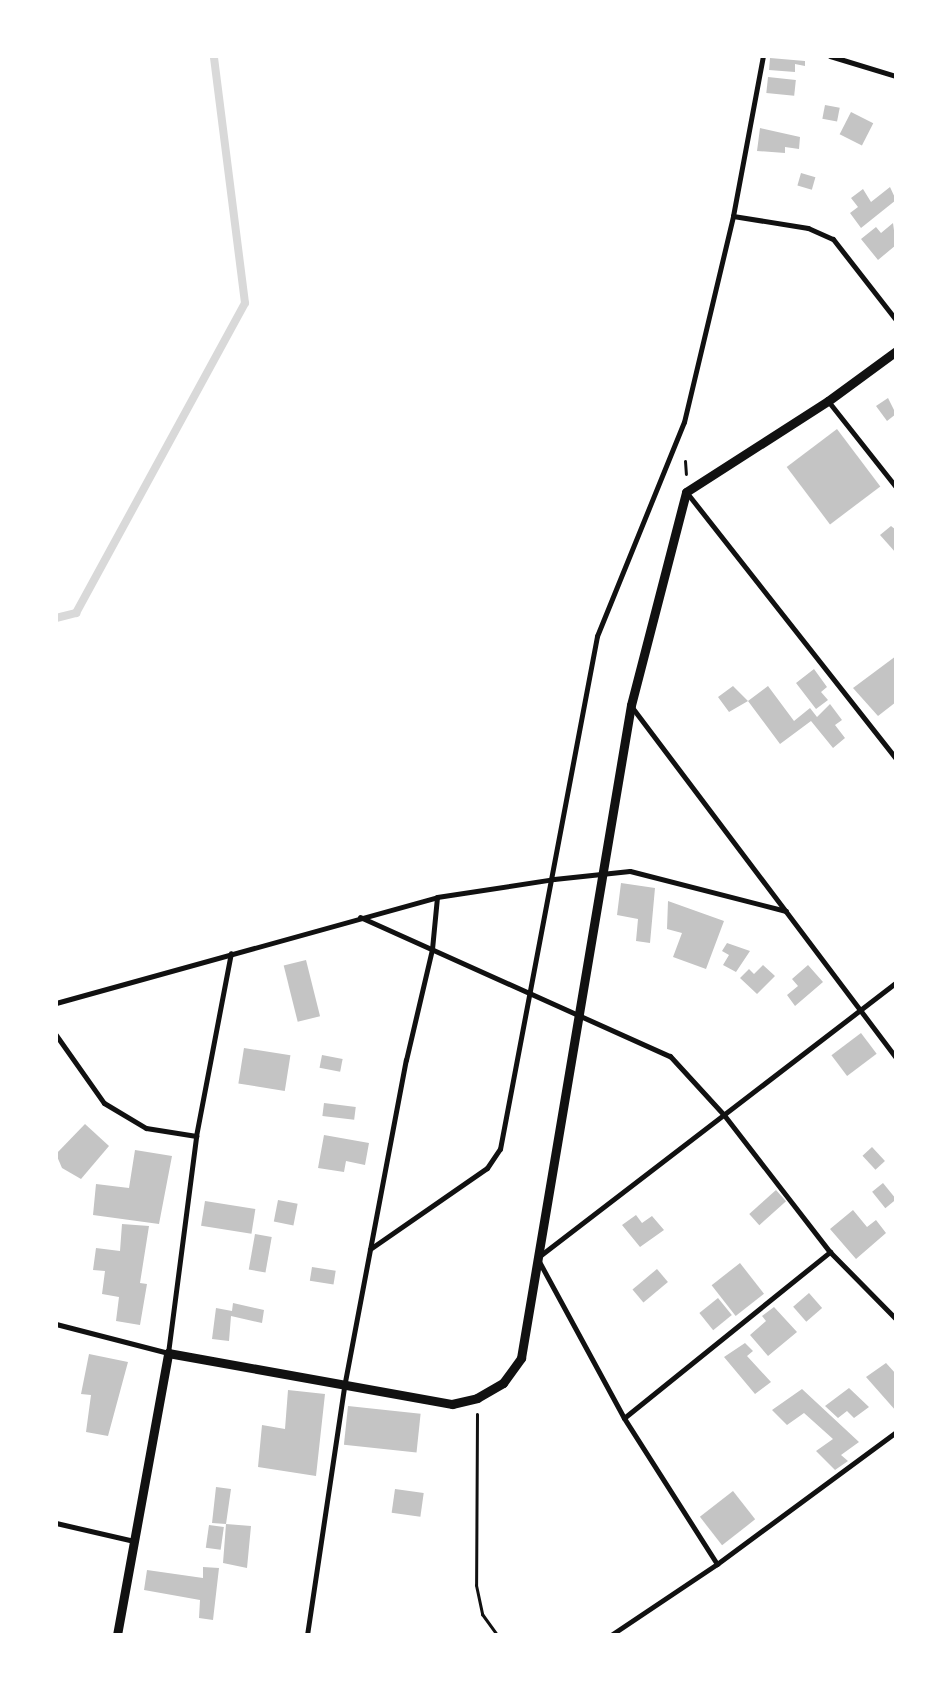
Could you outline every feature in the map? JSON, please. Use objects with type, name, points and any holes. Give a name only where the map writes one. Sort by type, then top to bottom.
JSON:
[{"type":"street","points":[[370,1249],[487,1168],[500,1149],[554,878],[597,636],[684,422],[732,216],[763,56]]},
{"type":"street","points":[[830,56],[896,76]]},
{"type":"street","points":[[732,216],[808,228],[833,239],[896,320]]},
{"type":"street","points":[[56,1324],[168,1353],[344,1387],[452,1404],[477,1398],[503,1383],[521,1358],[576,1014],[603,873],[631,705],[686,492],[828,401],[896,350]]},
{"type":"street","points":[[828,401],[896,487]]},
{"type":"street","points":[[686,492],[896,759]]},
{"type":"street","points":[[631,705],[896,1058]]},
{"type":"street","points":[[56,1003],[359,916],[437,896],[554,878],[630,870],[786,911]]},
{"type":"street","points":[[307,1635],[344,1387],[370,1249],[432,949],[437,896]]},
{"type":"street","points":[[359,916],[670,1056],[724,1114],[830,1252],[896,1319]]},
{"type":"street","points":[[117,1635],[168,1353],[196,1136],[231,953]]},
{"type":"street","points":[[537,1258],[896,983]]},
{"type":"street","points":[[56,1035],[104,1102],[146,1128],[196,1136]]},
{"type":"street","points":[[624,1418],[830,1252]]},
{"type":"street","points":[[537,1258],[624,1418],[717,1564]]},
{"type":"street","points":[[611,1635],[717,1564],[896,1432]]},
{"type":"street","points":[[56,1523],[134,1541]]},
{"type":"path","points":[[477,1398],[476,1585],[482,1614],[497,1635]]},
{"type":"building","points":[[770,58],[805,61],[805,66],[795,64],[795,72],[769,70]]},
{"type":"building","points":[[768,77],[796,80],[794,96],[766,93]]},
{"type":"building","points":[[825,105],[840,108],[837,122],[822,119]]},
{"type":"building","points":[[851,112],[873,123],[862,146],[840,134]]},
{"type":"building","points":[[760,128],[800,137],[799,149],[785,147],[785,153],[757,151]]},
{"type":"building","points":[[801,173],[815,177],[812,190],[797,185]]},
{"type":"building","points":[[890,187],[896,200],[861,228],[850,213],[858,207],[851,198],[863,189],[871,202]]},
{"type":"building","points":[[893,223],[896,245],[878,260],[861,239],[876,227],[881,233]]},
{"type":"building","points":[[888,398],[896,414],[887,421],[876,406]]},
{"type":"building","points":[[837,429],[880,487],[830,524],[787,467]]},
{"type":"building","points":[[891,526],[896,530],[896,553],[880,535]]},
{"type":"building","points":[[896,656],[896,702],[878,716],[853,688]]},
{"type":"building","points":[[814,669],[827,687],[821,692],[828,700],[816,709],[796,683]]},
{"type":"building","points":[[733,686],[748,701],[729,712],[718,697]]},
{"type":"building","points":[[768,686],[794,721],[810,708],[817,717],[830,704],[842,720],[835,725],[845,738],[833,748],[811,721],[780,744],[748,701]]},
{"type":"building","points":[[621,883],[655,888],[650,943],[636,941],[638,919],[617,915]]},
{"type":"building","points":[[668,901],[724,921],[706,969],[673,957],[682,933],[667,929]]},
{"type":"building","points":[[727,943],[750,951],[736,972],[723,965],[729,955],[722,951]]},
{"type":"building","points":[[306,960],[320,1016],[298,1022],[284,966]]},
{"type":"building","points":[[763,965],[775,976],[757,994],[740,978],[749,969],[754,974]]},
{"type":"building","points":[[808,965],[823,982],[795,1006],[787,995],[798,986],[792,979]]},
{"type":"building","points":[[861,1033],[877,1054],[847,1076],[831,1055]]},
{"type":"building","points":[[244,1048],[290,1055],[285,1091],[238,1084]]},
{"type":"building","points":[[322,1055],[343,1059],[340,1072],[320,1068]]},
{"type":"building","points":[[324,1103],[356,1107],[354,1120],[322,1116]]},
{"type":"building","points":[[85,1124],[109,1146],[81,1179],[62,1168],[56,1154]]},
{"type":"building","points":[[324,1135],[369,1143],[365,1165],[346,1161],[344,1172],[318,1168]]},
{"type":"building","points":[[872,1147],[885,1161],[875,1170],[862,1156]]},
{"type":"building","points":[[135,1150],[172,1156],[159,1224],[93,1215],[96,1184],[129,1188]]},
{"type":"building","points":[[883,1183],[896,1199],[885,1208],[872,1192]]},
{"type":"building","points":[[776,1190],[786,1201],[759,1225],[749,1214]]},
{"type":"building","points":[[278,1200],[298,1204],[293,1225],[274,1222]]},
{"type":"building","points":[[205,1201],[255,1209],[251,1234],[201,1226]]},
{"type":"building","points":[[853,1210],[867,1227],[876,1220],[886,1233],[856,1259],[830,1229]]},
{"type":"building","points":[[636,1215],[642,1223],[652,1216],[664,1230],[640,1247],[622,1225]]},
{"type":"building","points":[[122,1224],[149,1226],[140,1283],[147,1284],[140,1325],[116,1321],[119,1297],[102,1294],[105,1271],[93,1270],[96,1248],[120,1251]]},
{"type":"building","points":[[255,1234],[272,1237],[265,1272],[249,1269]]},
{"type":"building","points":[[740,1263],[764,1294],[736,1316],[712,1285]]},
{"type":"building","points":[[312,1267],[336,1271],[334,1285],[310,1281]]},
{"type":"building","points":[[657,1269],[668,1282],[643,1303],[632,1290]]},
{"type":"building","points":[[809,1293],[822,1308],[806,1322],[793,1307]]},
{"type":"building","points":[[718,1298],[732,1315],[713,1330],[699,1313]]},
{"type":"building","points":[[233,1303],[264,1310],[262,1323],[231,1316],[229,1341],[212,1339],[216,1308],[232,1311]]},
{"type":"building","points":[[774,1307],[797,1332],[768,1356],[750,1335],[766,1321],[762,1316]]},
{"type":"building","points":[[745,1343],[753,1351],[747,1356],[771,1382],[755,1394],[724,1357]]},
{"type":"building","points":[[89,1354],[128,1362],[108,1436],[86,1432],[91,1395],[81,1394]]},
{"type":"building","points":[[886,1363],[896,1374],[896,1411],[866,1377]]},
{"type":"building","points":[[849,1388],[869,1407],[854,1418],[847,1411],[838,1418],[825,1406]]},
{"type":"building","points":[[802,1389],[859,1442],[841,1455],[848,1461],[835,1470],[816,1451],[833,1439],[804,1413],[787,1425],[772,1410]]},
{"type":"building","points":[[288,1390],[325,1394],[316,1476],[258,1467],[262,1425],[285,1429]]},
{"type":"building","points":[[348,1406],[421,1414],[417,1452],[344,1445]]},
{"type":"building","points":[[216,1487],[231,1489],[226,1524],[212,1523]]},
{"type":"building","points":[[395,1489],[424,1493],[420,1517],[392,1513]]},
{"type":"building","points":[[733,1491],[755,1519],[722,1545],[700,1517]]},
{"type":"building","points":[[226,1524],[251,1526],[247,1568],[223,1563]]},
{"type":"building","points":[[209,1525],[224,1527],[221,1550],[206,1548]]},
{"type":"building","points":[[203,1567],[219,1568],[213,1620],[199,1618],[200,1600],[144,1590],[147,1570],[203,1578]]},
{"type":"waterway","points":[[56,618],[76,613],[245,303],[214,56]]}]
